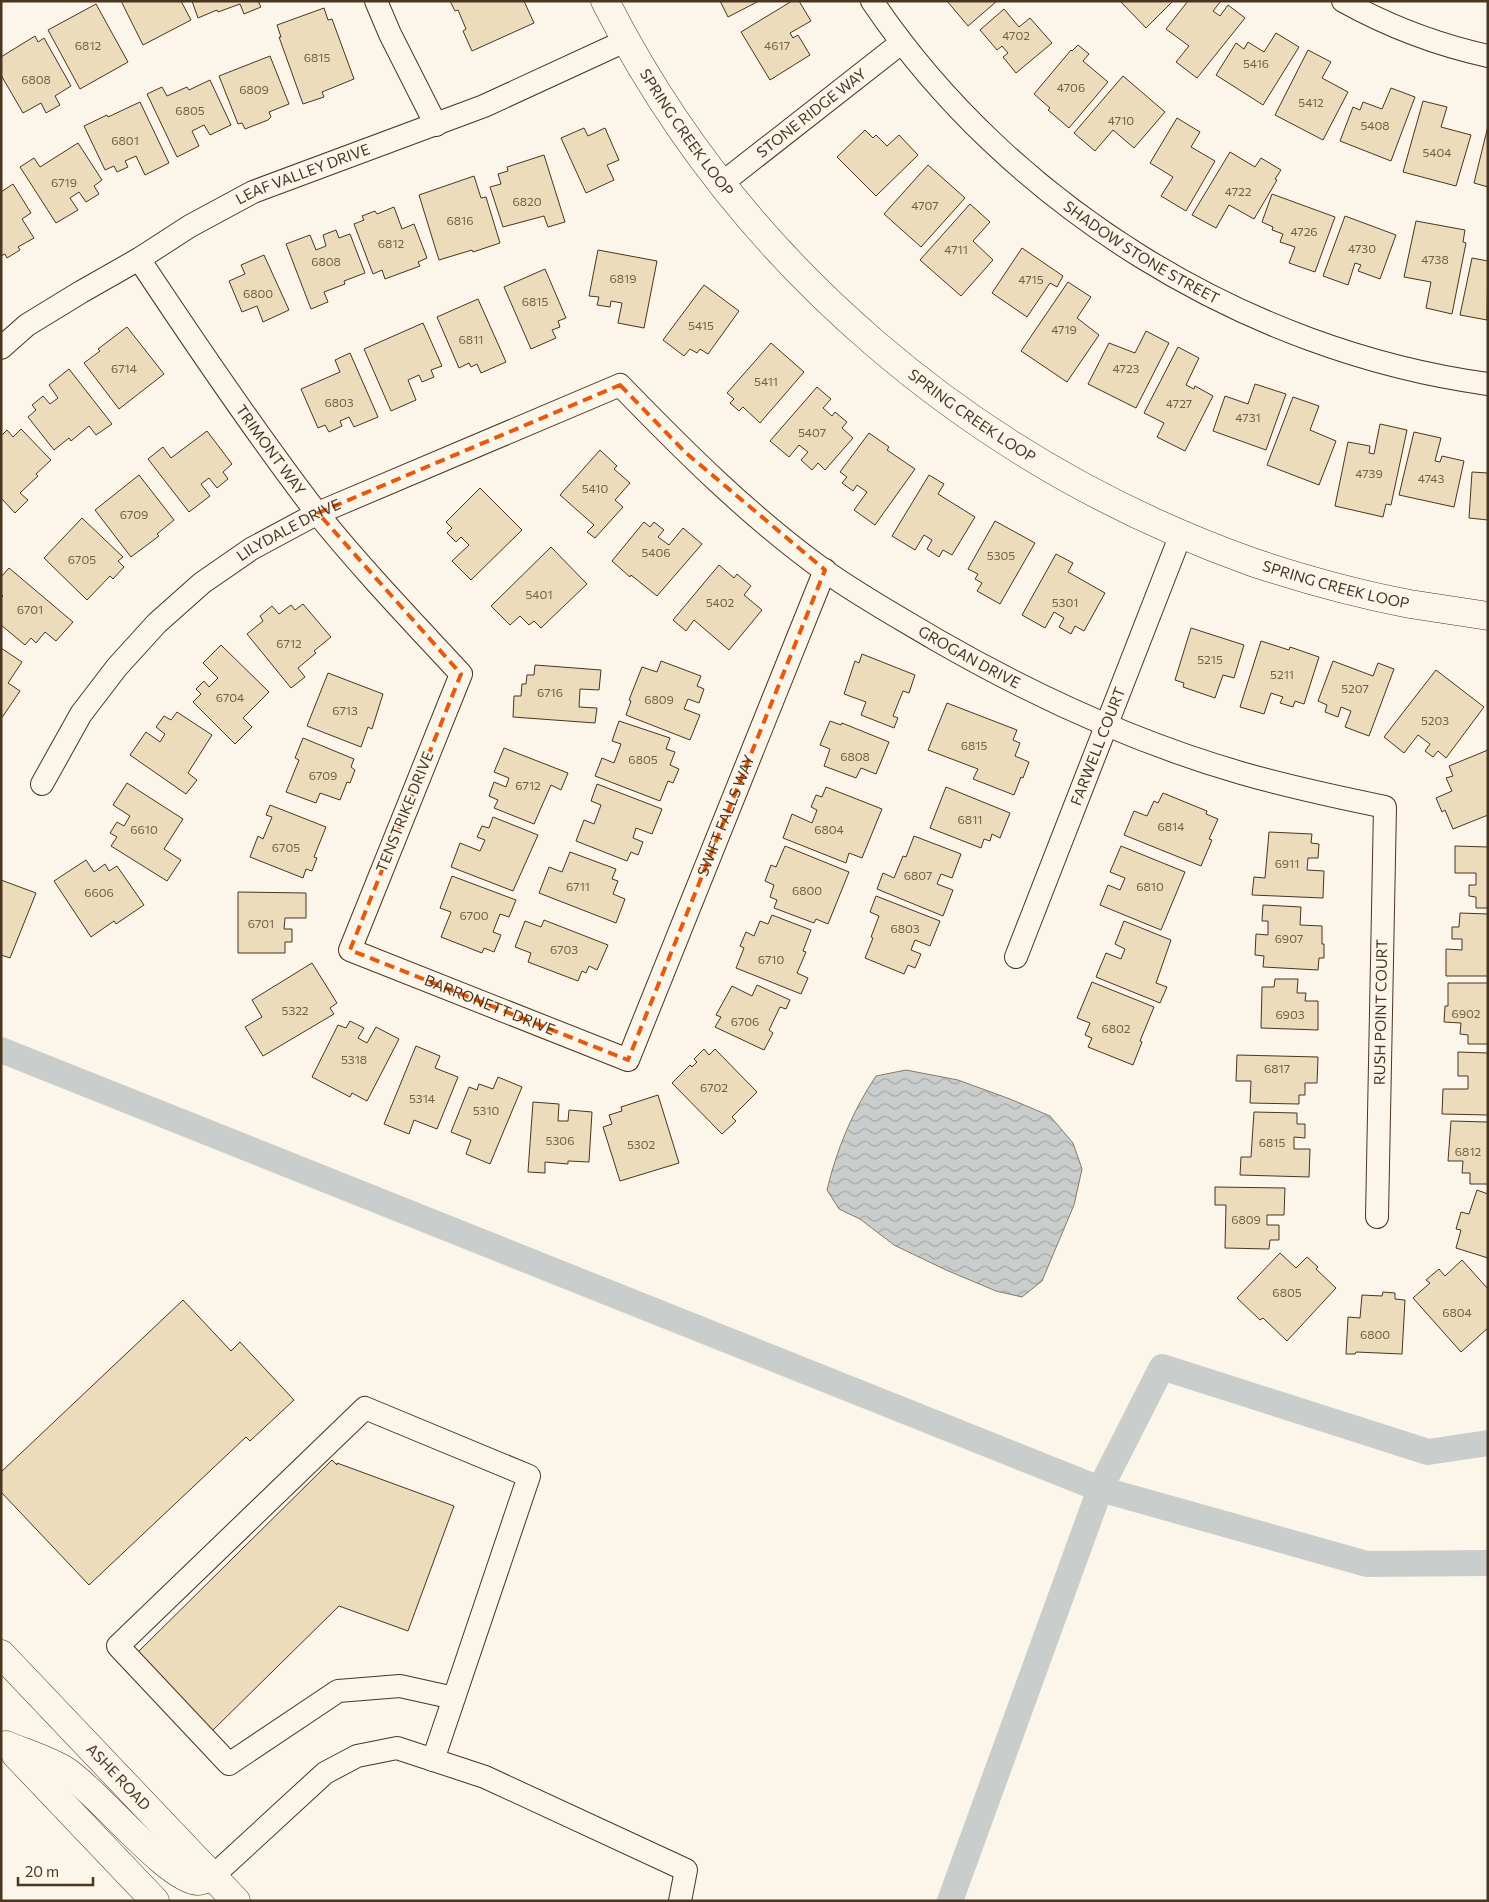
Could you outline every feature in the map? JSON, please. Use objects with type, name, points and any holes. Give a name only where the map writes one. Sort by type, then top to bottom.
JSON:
[{"type":"street","points":[[376,1],[390,34],[436,125]]},
{"type":"street","name":"SPRING CREEK LOOP","points":[[605,1],[625,41],[674,119],[721,184],[774,246],[829,303],[889,356],[952,406],[1036,461],[1106,500],[1181,534],[1254,562],[1331,585],[1409,604],[1488,616]]},
{"type":"street","name":"SHADOW STONE STREET","points":[[872,1],[901,43],[954,104],[1011,159],[1060,200],[1112,238],[1181,280],[1239,310],[1313,340],[1390,364],[1488,384]]},
{"type":"street","points":[[1343,1],[1412,33],[1462,50],[1488,56]]},
{"type":"street","name":"LEAF VALLEY DRIVE","points":[[1,348],[27,325],[139,259],[190,226],[253,192],[484,106],[625,41]]},
{"type":"street","name":"STONE RIDGE WAY","points":[[721,184],[901,43]]},
{"type":"street","name":"TRIMONT WAY","points":[[139,259],[222,384],[318,513],[374,581],[461,674]]},
{"type":"street","name":"LILYDALE DRIVE","points":[[42,784],[81,714],[117,666],[157,623],[202,584],[251,549],[318,513],[620,385]]},
{"type":"street","name":"GROGAN DRIVE","points":[[620,385],[700,465],[756,516],[824,570],[880,608],[978,664],[1041,696],[1150,742],[1239,772],[1308,791],[1385,807]]},
{"type":"street","name":"FARWELL COURT","points":[[1016,957],[1181,534]]},
{"type":"street","name":"SWIFT FALLS WAY","points":[[628,1060],[824,570]]},
{"type":"street","name":"TENSTRIKE DRIVE","points":[[350,950],[461,674]]},
{"type":"street","name":"RUSH POINT COURT","points":[[1377,1217],[1385,807]]},
{"type":"street","name":"BARRONETT DRIVE","points":[[350,950],[628,1060]]},
{"type":"street","points":[[433,1760],[454,1698],[529,1476],[365,1408],[118,1646],[229,1764],[338,1691],[400,1686],[454,1698]]},
{"type":"street","name":"ASHE ROAD","points":[[1,1654],[236,1901]]},
{"type":"street","points":[[4,1742],[66,1771],[101,1801],[168,1867],[186,1878],[199,1881],[213,1876],[325,1773],[356,1756],[397,1748],[485,1777],[686,1870],[680,1901]]},
{"type":"street","points":[[4,1742],[155,1901]]},
{"type":"highlighted area","points":[[620,385],[686,453],[825,570],[628,1060],[350,950],[461,674],[318,513]]},
{"type":"water","points":[[906,1070],[958,1080],[1050,1116],[1073,1143],[1082,1169],[1074,1205],[1042,1281],[1022,1297],[996,1291],[894,1245],[860,1219],[839,1209],[827,1190],[846,1131],[876,1076]]},
{"type":"building","points":[[121,1],[181,1],[191,20],[143,45]]},
{"type":"building","points":[[192,1],[258,1],[261,7],[244,14],[240,4],[218,12],[217,10],[198,18]]},
{"type":"building","points":[[450,1],[524,1],[534,23],[472,51],[463,31],[466,29],[458,10],[455,11]]},
{"type":"building","points":[[720,1],[759,1],[728,17]]},
{"type":"building","points":[[792,1],[799,1],[811,21],[790,33],[793,38],[798,35],[810,55],[770,80],[741,32]]},
{"type":"building","points":[[947,1],[997,1],[968,26]]},
{"type":"building","points":[[1120,1],[1173,1],[1146,28]]},
{"type":"building","points":[[1188,1],[1221,1],[1213,11],[1220,16],[1228,5],[1245,18],[1197,78],[1176,62],[1189,46],[1166,29]]},
{"type":"building","points":[[96,4],[128,62],[80,89],[48,30]]},
{"type":"building","points":[[324,8],[328,20],[332,19],[354,79],[322,92],[324,97],[303,104],[279,37],[281,37],[277,25]]},
{"type":"building","points":[[1004,9],[1019,27],[1030,18],[1052,43],[1016,73],[1003,57],[1008,53],[1002,46],[997,50],[980,30]]},
{"type":"building","points":[[1276,33],[1299,47],[1263,105],[1216,75],[1236,43],[1244,49],[1248,42],[1264,52]]},
{"type":"building","points":[[35,36],[38,42],[44,38],[71,86],[55,96],[60,105],[46,113],[41,103],[23,113],[1,75],[1,57]]},
{"type":"building","points":[[1078,45],[1089,54],[1083,61],[1108,82],[1069,128],[1048,110],[1050,108],[1034,94],[1071,50]]},
{"type":"building","points":[[1308,50],[1331,62],[1322,78],[1348,92],[1323,140],[1275,115]]},
{"type":"building","points":[[270,56],[289,104],[269,112],[271,117],[268,120],[245,129],[242,123],[238,124],[219,76]]},
{"type":"building","points":[[1123,76],[1165,112],[1134,148],[1113,130],[1095,151],[1074,133]]},
{"type":"building","points":[[210,80],[231,125],[210,135],[204,125],[192,131],[199,146],[177,157],[147,94],[162,87],[167,96],[187,87],[189,90]]},
{"type":"building","points":[[1391,88],[1415,97],[1391,161],[1340,141],[1353,107],[1360,110],[1363,102],[1382,109]]},
{"type":"building","points":[[1423,101],[1447,107],[1441,127],[1471,135],[1456,186],[1403,172]]},
{"type":"building","points":[[140,102],[169,163],[145,175],[136,156],[125,161],[128,167],[117,172],[114,166],[105,170],[84,126]]},
{"type":"building","points":[[1177,118],[1200,132],[1191,147],[1215,161],[1186,211],[1161,196],[1173,177],[1150,163]]},
{"type":"building","points":[[1488,126],[1488,187],[1474,183]]},
{"type":"building","points":[[584,128],[588,136],[605,128],[619,160],[607,165],[614,180],[586,193],[561,138]]},
{"type":"building","points":[[865,130],[873,138],[876,135],[887,146],[899,135],[918,155],[876,196],[837,157]]},
{"type":"building","points":[[78,143],[102,180],[94,186],[99,194],[86,202],[79,192],[70,198],[78,210],[56,223],[20,167],[34,158],[40,167]]},
{"type":"building","points":[[1230,152],[1255,167],[1261,158],[1281,170],[1254,219],[1229,205],[1216,228],[1192,215]]},
{"type":"building","points":[[544,155],[565,222],[548,227],[544,216],[503,227],[490,187],[501,184],[498,174],[508,171],[507,167]]},
{"type":"building","points":[[928,165],[965,198],[921,247],[884,214]]},
{"type":"building","points":[[474,176],[481,198],[486,197],[500,243],[439,260],[419,195]]},
{"type":"building","points":[[13,184],[31,213],[22,219],[34,238],[18,247],[20,250],[7,258],[5,254],[1,256],[1,192]]},
{"type":"building","points":[[1272,194],[1335,217],[1315,272],[1289,263],[1295,247],[1280,242],[1283,234],[1272,230],[1273,227],[1262,222]]},
{"type":"building","points":[[970,204],[990,222],[973,241],[993,260],[961,296],[920,260]]},
{"type":"building","points":[[394,207],[402,229],[414,224],[427,258],[418,262],[420,266],[385,279],[382,270],[373,274],[354,224],[364,220],[362,216],[375,211],[377,214]]},
{"type":"building","points":[[1345,216],[1396,235],[1380,279],[1358,271],[1361,265],[1355,263],[1348,285],[1323,276]]},
{"type":"building","points":[[1416,221],[1465,230],[1463,242],[1466,243],[1452,314],[1426,308],[1431,282],[1404,277]]},
{"type":"building","points":[[336,230],[339,238],[350,234],[365,273],[344,281],[345,284],[324,292],[328,302],[311,309],[286,244],[310,235],[316,250],[326,246],[323,235]]},
{"type":"building","points":[[1022,248],[1063,276],[1057,287],[1050,283],[1027,317],[992,293]]},
{"type":"building","points":[[598,250],[657,261],[644,328],[618,323],[622,303],[611,301],[610,307],[597,305],[599,297],[589,296]]},
{"type":"building","points":[[264,255],[289,310],[263,322],[257,306],[242,312],[229,281],[245,274],[241,265]]},
{"type":"building","points":[[1472,258],[1488,261],[1487,320],[1460,315]]},
{"type":"building","points":[[545,269],[566,318],[558,321],[560,327],[552,330],[556,338],[531,349],[504,287]]},
{"type":"building","points":[[1068,282],[1091,297],[1077,318],[1099,335],[1067,382],[1021,351]]},
{"type":"building","points":[[704,285],[739,311],[708,354],[700,349],[697,353],[690,349],[684,356],[663,340]]},
{"type":"building","points":[[478,299],[506,362],[481,373],[477,364],[471,367],[469,363],[459,368],[437,317]]},
{"type":"building","points":[[423,323],[442,366],[431,370],[434,377],[422,382],[419,375],[408,380],[416,400],[391,411],[364,349]]},
{"type":"building","points":[[127,327],[164,374],[119,409],[84,363],[100,351],[98,349]]},
{"type":"building","points":[[1146,331],[1169,343],[1136,408],[1088,384],[1109,343],[1135,353]]},
{"type":"building","points":[[771,343],[804,372],[760,423],[743,407],[739,411],[730,403],[734,399],[727,393]]},
{"type":"building","points":[[1178,347],[1199,358],[1186,385],[1194,389],[1195,386],[1213,396],[1185,451],[1157,437],[1164,423],[1144,413]]},
{"type":"building","points":[[350,353],[378,417],[354,427],[349,417],[340,421],[342,426],[329,432],[325,425],[318,428],[301,389],[340,372],[335,360]]},
{"type":"building","points":[[69,369],[112,424],[96,435],[89,426],[71,441],[69,438],[54,450],[28,417],[36,410],[32,405],[43,396],[50,404],[58,398],[49,385]]},
{"type":"building","points":[[1255,384],[1286,394],[1266,450],[1213,431],[1225,396],[1248,404]]},
{"type":"building","points":[[817,387],[831,399],[823,408],[832,416],[835,412],[847,422],[842,428],[853,438],[825,470],[818,463],[812,470],[801,460],[808,452],[799,445],[789,457],[770,441]]},
{"type":"building","points":[[1293,397],[1319,406],[1310,430],[1336,441],[1319,485],[1267,465]]},
{"type":"building","points":[[1380,424],[1407,430],[1391,505],[1386,504],[1383,517],[1335,506],[1348,442],[1370,446],[1369,453],[1374,454]]},
{"type":"building","points":[[21,429],[51,460],[20,493],[28,500],[15,513],[1,498],[1,436],[7,430],[13,437]]},
{"type":"building","points":[[207,431],[232,464],[223,472],[228,479],[217,488],[209,478],[201,484],[210,496],[189,512],[148,459],[163,447],[171,458]]},
{"type":"building","points":[[1414,432],[1441,438],[1435,461],[1440,462],[1442,456],[1464,461],[1454,507],[1399,495]]},
{"type":"building","points":[[869,433],[889,447],[887,450],[915,469],[875,525],[854,510],[867,492],[857,485],[853,491],[842,483],[847,477],[840,472]]},
{"type":"building","points":[[600,450],[617,466],[614,469],[630,483],[615,500],[623,507],[595,538],[587,532],[594,525],[560,495]]},
{"type":"building","points":[[1472,472],[1488,473],[1488,520],[1469,518]]},
{"type":"building","points":[[139,475],[174,520],[157,534],[159,536],[131,557],[95,510]]},
{"type":"building","points":[[929,475],[944,484],[938,494],[975,517],[952,555],[943,550],[939,557],[927,549],[932,540],[924,535],[915,550],[892,536]]},
{"type":"building","points":[[480,488],[522,530],[471,580],[452,561],[469,545],[461,537],[456,542],[447,533],[452,528],[446,522]]},
{"type":"building","points":[[82,518],[123,557],[118,561],[124,567],[113,579],[110,576],[87,600],[44,558]]},
{"type":"building","points":[[995,521],[1035,543],[1000,604],[977,591],[982,583],[975,579],[978,574],[968,569]]},
{"type":"building","points":[[644,522],[650,527],[654,522],[664,530],[658,537],[669,545],[683,528],[702,544],[657,596],[631,575],[630,577],[612,561]]},
{"type":"building","points":[[551,547],[587,584],[541,628],[534,621],[529,625],[520,616],[510,625],[491,606]]},
{"type":"building","points":[[1056,554],[1073,563],[1068,572],[1105,593],[1084,631],[1075,626],[1071,634],[1059,627],[1064,618],[1054,612],[1045,628],[1022,615]]},
{"type":"building","points":[[719,565],[734,578],[737,574],[751,586],[744,595],[762,610],[729,650],[694,620],[686,631],[673,620]]},
{"type":"building","points":[[9,568],[73,622],[56,641],[45,632],[36,643],[31,638],[25,645],[1,625],[1,598],[3,596],[1,594],[1,577]]},
{"type":"building","points":[[303,604],[331,637],[298,668],[305,677],[291,688],[247,634],[263,621],[260,616],[272,606],[279,614],[291,605],[295,610]]},
{"type":"building","points":[[1191,628],[1244,645],[1234,678],[1223,675],[1215,698],[1183,687],[1184,683],[1175,680]]},
{"type":"building","points":[[1261,641],[1289,650],[1290,647],[1319,657],[1304,704],[1295,701],[1293,707],[1280,703],[1283,697],[1271,693],[1264,714],[1240,707]]},
{"type":"building","points":[[221,645],[269,692],[243,718],[252,727],[235,744],[193,702],[201,694],[196,689],[204,681],[209,687],[218,678],[203,663]]},
{"type":"building","points":[[1,648],[22,662],[8,683],[20,691],[1,719]]},
{"type":"building","points":[[862,654],[915,675],[909,693],[903,691],[893,716],[898,718],[894,728],[861,715],[866,702],[844,694],[855,661],[859,663]]},
{"type":"building","points":[[661,661],[701,676],[697,686],[704,689],[699,703],[688,699],[684,709],[700,715],[690,740],[626,715],[631,701],[629,700],[642,667],[657,672]]},
{"type":"building","points":[[1333,661],[1373,676],[1378,663],[1394,669],[1369,736],[1345,727],[1351,711],[1341,707],[1338,717],[1325,712],[1327,705],[1318,701]]},
{"type":"building","points":[[535,665],[601,670],[599,690],[580,689],[579,707],[597,708],[595,723],[513,717],[514,696],[521,696],[522,684],[526,684],[527,675],[534,675]]},
{"type":"building","points":[[1436,670],[1484,707],[1446,758],[1438,751],[1433,757],[1425,751],[1430,744],[1418,735],[1404,753],[1384,737]]},
{"type":"building","points":[[328,673],[383,694],[372,729],[368,727],[361,747],[307,726]]},
{"type":"building","points":[[947,703],[1017,730],[1013,740],[1020,743],[1015,756],[1029,762],[1014,795],[973,779],[978,769],[928,750]]},
{"type":"building","points":[[177,712],[212,735],[188,773],[197,780],[186,794],[130,755],[146,732],[160,742],[165,734],[156,727],[164,716],[171,720]]},
{"type":"building","points":[[619,721],[670,738],[666,749],[675,752],[670,765],[679,769],[673,783],[668,781],[660,801],[595,776],[602,758],[614,763],[621,744],[612,741]]},
{"type":"building","points":[[830,721],[841,725],[842,723],[889,742],[876,774],[861,768],[856,778],[824,766],[830,749],[820,745]]},
{"type":"building","points":[[303,738],[354,759],[351,767],[355,770],[350,783],[347,782],[340,800],[320,793],[316,803],[286,792],[299,760],[295,758]]},
{"type":"building","points":[[504,748],[568,773],[561,790],[551,785],[534,824],[494,808],[498,800],[489,796],[494,782],[506,787],[509,778],[494,772]]},
{"type":"building","points":[[1488,750],[1488,815],[1453,829],[1445,810],[1442,812],[1436,798],[1452,791],[1446,778],[1453,776],[1449,766]]},
{"type":"building","points":[[127,783],[183,819],[164,849],[181,860],[167,881],[111,846],[117,837],[110,833],[117,822],[124,826],[130,816],[113,805]]},
{"type":"building","points":[[597,784],[662,809],[652,834],[636,828],[633,838],[643,842],[638,855],[631,852],[627,861],[576,841],[584,820],[594,824],[601,805],[591,801]]},
{"type":"building","points":[[826,787],[882,809],[862,858],[849,853],[846,863],[783,838],[792,814],[812,823],[817,810],[811,807],[816,795],[822,797]]},
{"type":"building","points":[[946,787],[1010,813],[1000,838],[992,834],[990,841],[984,839],[981,848],[930,828]]},
{"type":"building","points":[[1163,793],[1207,811],[1206,814],[1218,819],[1209,839],[1212,840],[1201,866],[1124,835],[1134,811],[1147,816],[1154,801],[1158,803]]},
{"type":"building","points":[[270,805],[326,827],[314,857],[317,858],[312,871],[306,869],[303,878],[250,857],[258,836],[263,839],[272,817],[266,815]]},
{"type":"building","points":[[493,817],[538,835],[513,891],[451,867],[460,843],[480,851],[485,840],[477,837],[482,826],[489,828]]},
{"type":"building","points":[[1269,832],[1312,834],[1311,843],[1319,844],[1318,858],[1308,858],[1307,870],[1324,871],[1323,898],[1252,895],[1254,877],[1265,878]]},
{"type":"building","points":[[914,836],[961,854],[952,878],[941,874],[937,884],[953,890],[943,916],[877,889],[883,873],[894,878],[903,856],[906,857]]},
{"type":"building","points":[[785,846],[849,872],[828,924],[816,919],[814,923],[774,908],[777,900],[770,897],[774,885],[765,881],[771,865],[776,867]]},
{"type":"building","points":[[1121,846],[1185,872],[1161,930],[1100,905],[1108,885],[1120,890],[1125,878],[1110,872]]},
{"type":"building","points":[[1455,846],[1488,847],[1488,908],[1476,908],[1476,897],[1469,896],[1469,885],[1476,885],[1476,873],[1455,873]]},
{"type":"building","points":[[570,852],[616,869],[612,879],[618,881],[613,894],[625,899],[616,923],[539,893],[549,867],[562,872]]},
{"type":"building","points":[[86,860],[94,872],[105,864],[109,871],[117,866],[144,905],[116,924],[114,921],[91,937],[54,881]]},
{"type":"building","points":[[452,876],[516,900],[509,917],[500,914],[493,932],[501,935],[494,952],[484,948],[482,953],[441,937],[451,912],[440,908]]},
{"type":"building","points":[[1,880],[36,893],[10,958],[1,955]]},
{"type":"building","points":[[238,892],[306,893],[306,918],[285,918],[284,929],[292,929],[292,942],[285,942],[285,953],[238,953]]},
{"type":"building","points":[[876,896],[940,921],[930,946],[915,940],[911,950],[921,954],[915,968],[908,965],[904,974],[865,958],[879,916],[870,912]]},
{"type":"building","points":[[1263,905],[1301,907],[1300,925],[1322,926],[1324,958],[1319,958],[1318,970],[1263,967],[1264,956],[1255,955],[1256,934],[1268,935],[1268,921],[1262,921]]},
{"type":"building","points":[[1460,913],[1488,914],[1488,976],[1446,976],[1446,949],[1462,950],[1462,939],[1452,939],[1452,927],[1459,927]]},
{"type":"building","points":[[772,915],[811,930],[803,951],[806,952],[797,973],[808,978],[801,994],[736,968],[744,948],[740,946],[746,932],[754,936],[760,921],[768,924]]},
{"type":"building","points":[[544,920],[608,945],[597,970],[589,966],[586,973],[582,971],[578,981],[528,962],[531,953],[515,947],[525,921],[541,927]]},
{"type":"building","points":[[1124,921],[1171,940],[1156,983],[1167,987],[1160,1003],[1096,977],[1106,953],[1121,959],[1125,949],[1115,944]]},
{"type":"building","points":[[312,963],[337,1003],[330,1008],[334,1014],[263,1056],[245,1027],[262,1017],[252,1000]]},
{"type":"building","points":[[1275,979],[1298,979],[1297,993],[1306,993],[1305,1001],[1318,1001],[1318,1030],[1261,1028],[1262,987],[1274,987]]},
{"type":"building","points":[[1092,982],[1154,1007],[1140,1041],[1142,1042],[1133,1065],[1088,1047],[1092,1038],[1085,1035],[1090,1023],[1077,1018]]},
{"type":"building","points":[[1448,983],[1488,983],[1488,1044],[1468,1044],[1468,1035],[1460,1034],[1461,1023],[1444,1022],[1445,1006],[1448,1006]]},
{"type":"building","points":[[757,985],[790,1000],[786,1009],[780,1007],[769,1030],[773,1033],[764,1050],[715,1027],[721,1017],[716,1015],[732,986],[752,996]]},
{"type":"building","points":[[350,1021],[364,1028],[358,1038],[367,1043],[376,1027],[399,1039],[367,1101],[352,1093],[350,1097],[312,1077],[338,1025],[346,1028]]},
{"type":"building","points":[[416,1046],[440,1056],[435,1068],[458,1077],[437,1129],[414,1120],[409,1134],[384,1124]]},
{"type":"building","points":[[704,1049],[709,1055],[715,1049],[757,1092],[732,1117],[736,1121],[722,1134],[672,1083],[690,1065],[692,1067],[697,1062],[694,1059]]},
{"type":"building","points":[[1458,1052],[1488,1053],[1488,1115],[1442,1114],[1443,1089],[1468,1089],[1468,1076],[1458,1076]]},
{"type":"building","points":[[1237,1055],[1318,1057],[1317,1083],[1305,1083],[1305,1095],[1299,1095],[1299,1104],[1250,1103],[1251,1081],[1236,1081]]},
{"type":"building","points":[[498,1077],[522,1087],[490,1164],[466,1154],[471,1140],[451,1132],[469,1087],[477,1090],[479,1084],[493,1089]]},
{"type":"building","points":[[658,1095],[679,1163],[620,1181],[603,1127],[612,1124],[609,1115],[622,1111],[621,1107]]},
{"type":"building","points":[[533,1102],[559,1104],[558,1121],[568,1121],[569,1110],[592,1112],[589,1162],[568,1161],[568,1164],[545,1162],[545,1173],[528,1172]]},
{"type":"building","points":[[1254,1112],[1297,1113],[1297,1124],[1305,1124],[1305,1138],[1294,1137],[1294,1149],[1310,1149],[1309,1177],[1240,1175],[1241,1157],[1251,1157]]},
{"type":"building","points":[[1451,1121],[1488,1122],[1488,1184],[1470,1184],[1470,1173],[1462,1173],[1463,1161],[1448,1161]]},
{"type":"building","points":[[1215,1187],[1285,1188],[1284,1215],[1267,1215],[1267,1225],[1279,1225],[1279,1240],[1270,1240],[1269,1249],[1225,1248],[1226,1205],[1215,1205]]},
{"type":"building","points":[[1477,1190],[1488,1194],[1488,1258],[1456,1248],[1461,1230],[1456,1229],[1461,1212],[1469,1214]]},
{"type":"building","points":[[1280,1253],[1296,1268],[1307,1257],[1318,1267],[1316,1269],[1336,1288],[1287,1341],[1263,1318],[1260,1320],[1237,1298]]},
{"type":"building","points":[[1462,1260],[1488,1289],[1488,1328],[1461,1352],[1413,1298],[1430,1283],[1426,1280],[1439,1269],[1445,1276]]},
{"type":"building","points":[[1383,1292],[1395,1293],[1395,1299],[1405,1300],[1402,1354],[1356,1352],[1355,1354],[1346,1354],[1348,1317],[1360,1318],[1362,1295],[1382,1296]]},
{"type":"building","points":[[183,1300],[231,1351],[240,1342],[294,1400],[250,1441],[246,1437],[89,1585],[1,1492],[1,1472]]},
{"type":"building","points":[[332,1460],[337,1465],[337,1463],[454,1506],[408,1631],[339,1606],[211,1732],[135,1655]]},
{"type":"waterway","points":[[1,1050],[1100,1489],[1367,1564],[1488,1563]]},
{"type":"waterway","points":[[950,1901],[1100,1489],[1162,1367],[1428,1452],[1488,1443]]}]
